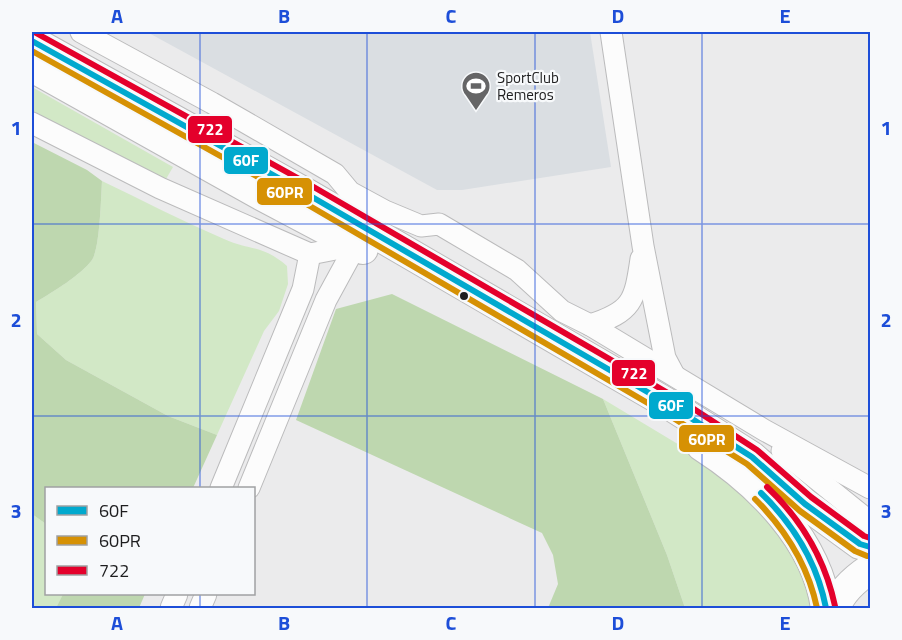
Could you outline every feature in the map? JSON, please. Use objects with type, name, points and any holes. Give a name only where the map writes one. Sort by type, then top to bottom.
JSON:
[{"type":"main road","points":[[32,42],[370,229],[675,408],[752,457],[805,504],[860,544],[870,547]]},
{"type":"main road","points":[[32,67],[261,195],[370,229],[719,457],[770,501],[791,529],[812,561],[824,596],[825,609]]},
{"type":"main road","points":[[834,609],[837,601],[854,581],[870,569]]},
{"type":"street","points":[[81,32],[212,103],[335,174],[350,192],[370,229]]},
{"type":"street","points":[[611,32],[643,246],[665,358],[674,375]]},
{"type":"street","points":[[32,123],[160,188],[310,255],[370,229],[439,224],[518,270],[562,311],[590,325],[764,429],[870,488]]},
{"type":"street","points":[[307,194],[350,192]]},
{"type":"street","points":[[250,487],[326,300],[370,229]]},
{"type":"street","points":[[590,325],[618,315],[628,305],[638,283],[643,246]]},
{"type":"street","points":[[222,487],[303,289],[310,255]]},
{"type":"street","points":[[764,429],[782,451],[870,522]]},
{"type":"street","points":[[171,609],[177,595]]},
{"type":"street","points":[[200,609],[206,595]]},
{"type":"shaded area","points":[[147,32],[590,32],[611,167],[462,190],[437,190]]},
{"type":"green space","points":[[32,87],[173,167],[166,179],[32,111]]},
{"type":"green space","points":[[32,142],[87,170],[102,181],[100,222],[95,254],[81,271],[36,302],[37,334],[66,360],[168,416],[217,435],[193,487],[45,487],[45,523],[32,514]]},
{"type":"green space","points":[[102,181],[233,243],[270,254],[287,266],[288,284],[279,311],[264,331],[217,435],[168,416],[66,360],[37,334],[36,302],[81,271],[95,254],[100,222]]},
{"type":"green space","points":[[392,294],[603,399],[667,555],[685,608],[548,608],[558,584],[553,555],[542,533],[296,420],[336,309]]},
{"type":"green space","points":[[603,399],[711,464],[773,520],[798,554],[813,608],[685,608],[667,555]]},
{"type":"green space","points":[[32,514],[45,523],[45,595],[62,595],[56,608],[32,608]]},
{"type":"green space","points":[[62,595],[145,595],[139,608],[56,608]]},
{"type":"transit line","name":"722","points":[[36,33],[312,186],[680,400],[757,450],[811,497],[870,538]]},
{"type":"transit line","name":"60F","points":[[32,41],[307,194],[675,408],[752,457],[805,504],[860,544],[870,547]]},
{"type":"transit line","name":"60PR","points":[[32,51],[303,202],[670,416],[747,464],[800,511],[855,551],[867,556]]},
{"type":"transit line","name":"722","points":[[767,487],[791,513],[810,541],[825,572],[835,606]]},
{"type":"transit line","name":"60F","points":[[761,493],[784,518],[802,545],[817,575],[826,608]]},
{"type":"transit line","name":"60PR","points":[[755,499],[786,536],[802,563],[817,608]]},
{"type":"place","name":"SportClub Remeros","points":[[476,112]]}]
